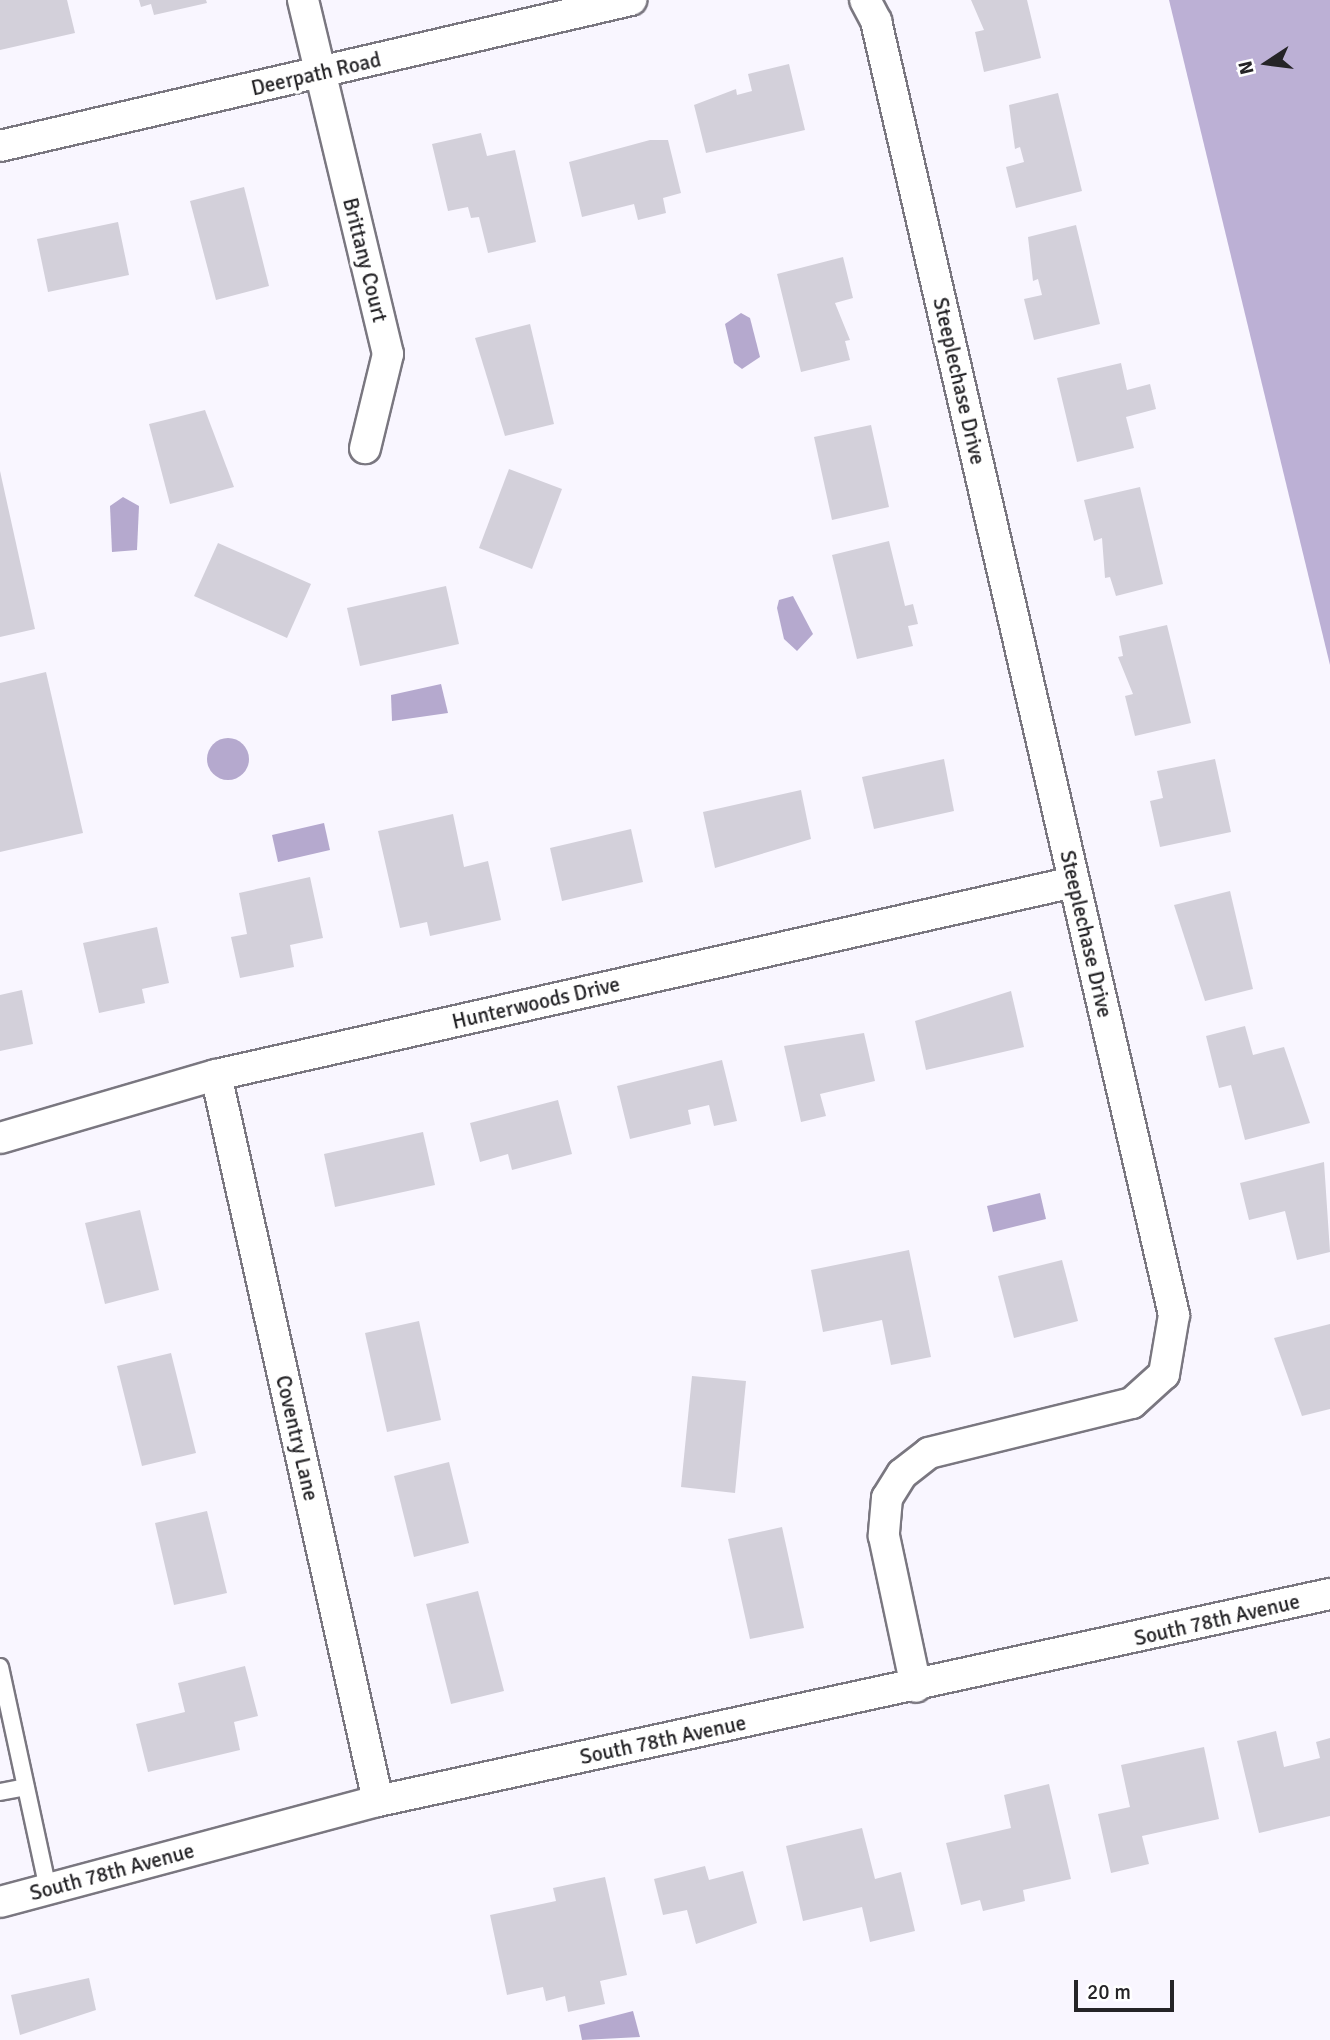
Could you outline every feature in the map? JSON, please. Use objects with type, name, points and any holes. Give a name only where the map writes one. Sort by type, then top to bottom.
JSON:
[{"type":"street","name":"Brittany Court","points":[[303,0],[388,354],[365,448]]},
{"type":"street","name":"Deerpath Road","points":[[0,146],[631,0]]},
{"type":"street","name":"Steeplechase Drive","points":[[865,0],[876,22],[1074,882],[1175,1336],[1164,1374],[1132,1403],[929,1453],[902,1474],[887,1498],[884,1536],[916,1687]]},
{"type":"street","name":"Hunterwoods Drive","points":[[0,1138],[216,1075],[1074,882]]},
{"type":"street","name":"Coventry Lane","points":[[216,1075],[378,1801]]},
{"type":"street","name":"South 78th Avenue","points":[[0,1902],[378,1801],[916,1687],[1330,1594]]},
{"type":"lane","points":[[0,1667],[48,1889]]},
{"type":"lane","points":[[0,1792],[26,1787]]},
{"type":"shaded area","points":[[1169,0],[1330,0],[1330,665]]},
{"type":"shaded area","points":[[741,313],[750,318],[760,357],[742,369],[734,363],[725,324]]},
{"type":"shaded area","points":[[123,497],[139,506],[137,550],[112,552],[110,506]]},
{"type":"shaded area","points":[[793,596],[813,634],[797,651],[784,639],[777,608],[779,600]]},
{"type":"shaded area","points":[[441,684],[448,713],[392,721],[391,695]]},
{"type":"shaded area","points":[[228,738],[243,744],[249,759],[243,774],[228,780],[213,774],[207,759],[213,744]]},
{"type":"shaded area","points":[[324,823],[330,850],[278,862],[272,835]]},
{"type":"shaded area","points":[[1040,1193],[1046,1219],[993,1232],[987,1206]]},
{"type":"shaded area","points":[[633,2011],[640,2037],[582,2040],[579,2025]]},
{"type":"building","points":[[0,0],[67,0],[75,33],[0,50]]},
{"type":"building","points":[[139,0],[206,0],[207,3],[154,15],[151,4],[141,7]]},
{"type":"building","points":[[971,0],[1027,0],[1041,58],[984,72],[975,32],[984,30]]},
{"type":"building","points":[[789,64],[805,130],[706,153],[694,105],[736,89],[737,95],[752,91],[748,74]]},
{"type":"building","points":[[1058,93],[1082,191],[1016,208],[1006,167],[1024,162],[1020,147],[1015,149],[1009,105]]},
{"type":"building","points":[[481,133],[487,156],[515,150],[536,242],[488,253],[479,217],[471,218],[468,207],[448,211],[432,144]]},
{"type":"building","points":[[650,140],[668,140],[681,193],[663,198],[666,213],[638,220],[634,204],[582,217],[569,162]]},
{"type":"building","points":[[244,187],[269,286],[216,300],[190,201]]},
{"type":"building","points":[[118,222],[129,275],[48,292],[37,239]]},
{"type":"building","points":[[1076,225],[1100,324],[1034,340],[1024,299],[1042,295],[1038,279],[1033,281],[1028,237]]},
{"type":"building","points":[[843,257],[853,298],[835,303],[850,340],[845,341],[850,360],[801,372],[777,274]]},
{"type":"building","points":[[530,324],[554,424],[505,436],[475,338]]},
{"type":"building","points":[[1121,363],[1127,390],[1150,384],[1156,409],[1126,417],[1134,448],[1077,462],[1057,378]]},
{"type":"building","points":[[205,410],[234,487],[170,504],[149,424]]},
{"type":"building","points":[[871,425],[889,507],[832,520],[814,437]]},
{"type":"building","points":[[509,469],[562,489],[532,569],[479,548]]},
{"type":"building","points":[[0,471],[35,629],[0,637]]},
{"type":"building","points":[[1140,487],[1163,584],[1116,596],[1110,577],[1105,578],[1102,538],[1094,541],[1084,500]]},
{"type":"building","points":[[889,541],[905,606],[913,604],[918,624],[908,626],[913,646],[857,659],[832,555]]},
{"type":"building","points":[[218,543],[311,584],[287,638],[194,596]]},
{"type":"building","points":[[446,586],[459,644],[360,666],[347,608]]},
{"type":"building","points":[[1167,625],[1191,723],[1135,736],[1125,696],[1133,694],[1118,657],[1123,656],[1119,636]]},
{"type":"building","points":[[46,672],[83,833],[0,852],[0,683]]},
{"type":"building","points":[[944,759],[954,811],[874,829],[862,777]]},
{"type":"building","points":[[1215,759],[1231,832],[1160,847],[1150,801],[1163,798],[1157,771]]},
{"type":"building","points":[[801,790],[811,839],[715,868],[703,812]]},
{"type":"building","points":[[453,814],[464,867],[488,861],[501,920],[430,936],[427,922],[400,928],[378,831]]},
{"type":"building","points":[[631,829],[643,882],[562,901],[550,848]]},
{"type":"building","points":[[310,877],[323,938],[290,945],[294,967],[240,978],[231,937],[247,934],[239,893]]},
{"type":"building","points":[[1230,891],[1253,989],[1205,1001],[1174,905]]},
{"type":"building","points":[[157,927],[169,983],[142,989],[145,1003],[99,1013],[83,943]]},
{"type":"building","points":[[22,990],[33,1044],[0,1051],[0,995]]},
{"type":"building","points":[[1011,991],[1024,1047],[926,1070],[915,1021]]},
{"type":"building","points":[[1245,1026],[1253,1055],[1284,1047],[1310,1123],[1245,1140],[1231,1085],[1219,1088],[1206,1036]]},
{"type":"building","points":[[864,1033],[875,1081],[820,1094],[826,1116],[801,1122],[784,1046]]},
{"type":"building","points":[[722,1060],[737,1121],[714,1126],[709,1105],[688,1110],[691,1124],[630,1139],[617,1086]]},
{"type":"building","points":[[558,1100],[572,1154],[512,1170],[508,1154],[480,1162],[470,1123]]},
{"type":"building","points":[[423,1132],[435,1185],[335,1207],[324,1154]]},
{"type":"building","points":[[1324,1162],[1330,1252],[1297,1260],[1285,1211],[1249,1220],[1240,1183]]},
{"type":"building","points":[[140,1210],[159,1290],[105,1304],[85,1223]]},
{"type":"building","points":[[909,1250],[931,1357],[891,1365],[882,1320],[823,1332],[811,1270]]},
{"type":"building","points":[[1062,1260],[1078,1321],[1014,1338],[998,1276]]},
{"type":"building","points":[[419,1321],[441,1420],[387,1432],[365,1333]]},
{"type":"building","points":[[1330,1324],[1330,1409],[1302,1416],[1274,1338]]},
{"type":"building","points":[[171,1353],[196,1453],[142,1466],[117,1366]]},
{"type":"building","points":[[692,1376],[746,1381],[735,1493],[681,1487]]},
{"type":"building","points":[[449,1462],[469,1543],[414,1557],[394,1476]]},
{"type":"building","points":[[207,1511],[227,1593],[174,1605],[155,1523]]},
{"type":"building","points":[[782,1527],[804,1628],[750,1639],[728,1539]]},
{"type":"building","points":[[478,1591],[504,1691],[451,1704],[426,1604]]},
{"type":"building","points":[[245,1666],[258,1716],[234,1722],[240,1750],[148,1772],[136,1724],[185,1712],[178,1683]]},
{"type":"building","points":[[1276,1731],[1284,1767],[1320,1758],[1316,1742],[1330,1738],[1330,1816],[1259,1833],[1237,1741]]},
{"type":"building","points":[[1204,1747],[1219,1819],[1142,1836],[1149,1864],[1111,1873],[1098,1814],[1130,1807],[1121,1765]]},
{"type":"building","points":[[1049,1784],[1071,1879],[1023,1890],[1025,1901],[983,1911],[980,1900],[961,1905],[946,1843],[1011,1828],[1004,1795]]},
{"type":"building","points":[[862,1828],[875,1879],[901,1872],[915,1931],[870,1942],[862,1907],[803,1921],[786,1846]]},
{"type":"building","points":[[705,1866],[709,1880],[743,1871],[757,1923],[696,1944],[687,1910],[663,1915],[654,1879]]},
{"type":"building","points":[[605,1877],[627,1975],[600,1981],[605,2004],[568,2012],[565,1996],[546,2001],[543,1987],[507,1995],[490,1915],[556,1901],[553,1888]]},
{"type":"building","points":[[89,1978],[96,2010],[20,2035],[11,1995]]}]
